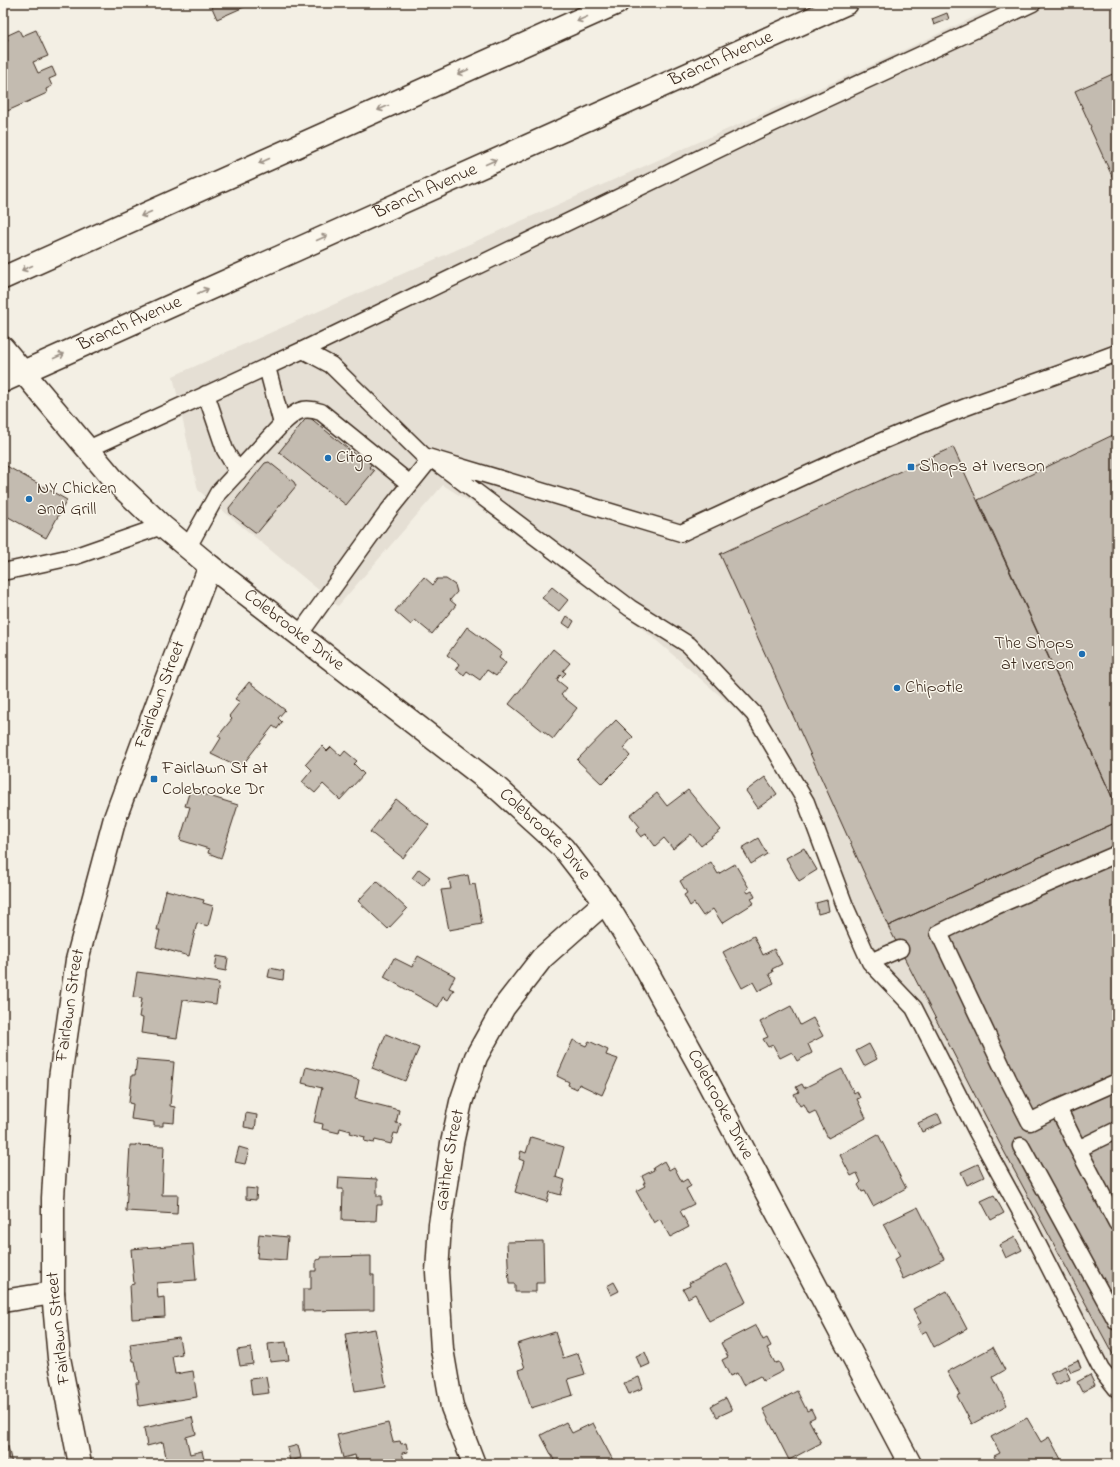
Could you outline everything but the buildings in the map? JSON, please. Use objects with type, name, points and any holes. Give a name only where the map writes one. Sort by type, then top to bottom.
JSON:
[{"type":"main road","points":[[3,278],[617,3]]},
{"type":"main road","name":"Branch Avenue","points":[[3,381],[847,3]]},
{"type":"main road","name":"Colebrooke Drive","points":[[3,348],[113,479],[162,526],[210,566],[496,786],[563,848],[605,902],[642,962],[700,1067],[910,1464]]},
{"type":"main road","name":"Fairlawn Street","points":[[80,1464],[59,1358],[53,1293],[53,1198],[60,1078],[77,960],[115,818],[210,566]]},
{"type":"main road","name":"Gaither Street","points":[[474,1464],[452,1407],[442,1349],[437,1272],[440,1224],[452,1143],[462,1102],[476,1057],[504,1007],[542,958],[605,902]]},
{"type":"main road","points":[[3,1301],[53,1293]]},
{"type":"lane","points":[[88,449],[267,367],[749,135],[1034,3]]},
{"type":"lane","points":[[303,350],[331,365],[424,456],[680,533],[826,466],[894,437],[966,408],[1117,353]]},
{"type":"lane","points":[[267,367],[282,424]]},
{"type":"lane","points":[[206,394],[225,450],[238,472]]},
{"type":"lane","points":[[188,547],[218,493],[282,424],[292,414],[298,411],[310,409],[321,412],[410,484]]},
{"type":"lane","points":[[299,635],[389,510],[431,458]]},
{"type":"lane","points":[[431,458],[630,608],[689,645],[754,714],[806,802],[845,906],[870,962],[914,1008],[977,1132],[1029,1227],[1101,1369],[1117,1389]]},
{"type":"lane","points":[[3,572],[76,556],[162,526]]},
{"type":"lane","points":[[1117,854],[982,912],[939,933],[1030,1122],[1117,1082]]},
{"type":"lane","points":[[870,962],[900,949]]},
{"type":"lane","points":[[1058,1108],[1117,1223]]},
{"type":"lane","points":[[1078,1149],[1117,1130]]},
{"type":"lane","points":[[1021,1146],[1117,1322]]},
{"type":"shaded area","points":[[1004,3],[1117,3],[1117,1411],[913,1024],[877,972],[800,805],[741,714],[657,641],[545,549],[443,485],[338,606],[198,490],[173,376],[876,63]]},
{"type":"place","name":"Citgo","points":[[328,458]]},
{"type":"place","name":"Shops at Iverson","points":[[911,467]]},
{"type":"place","name":"NY Chicken and Grill","points":[[29,499]]},
{"type":"place","name":"The Shops at Iverson","points":[[1082,654]]},
{"type":"place","name":"Chipotle","points":[[897,688]]},
{"type":"place","name":"Fairlawn St at Colebrooke Dr","points":[[154,779]]}]
